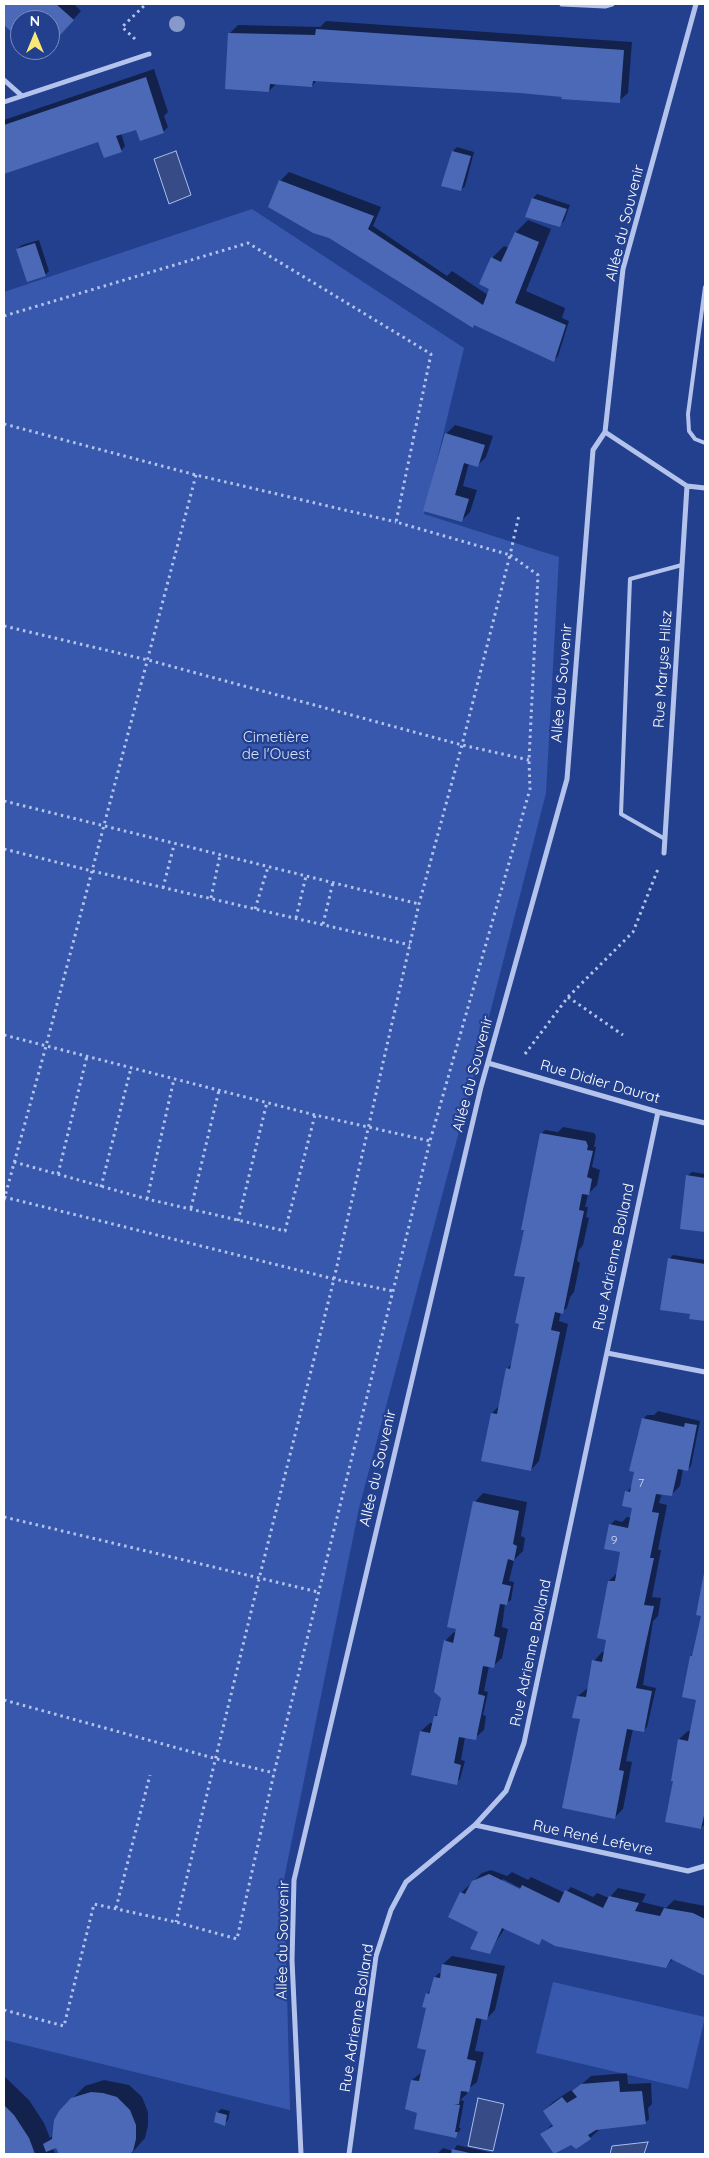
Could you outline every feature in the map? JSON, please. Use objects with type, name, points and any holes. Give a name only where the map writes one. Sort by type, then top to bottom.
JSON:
[{"type":"street","points":[[562,4],[605,6],[612,4]]},
{"type":"street","name":"Allée du Souvenir","points":[[301,2154],[292,1960],[294,1880],[488,1063],[567,779],[594,450],[605,432],[624,269],[696,4]]},
{"type":"street","points":[[4,102],[149,54]]},
{"type":"street","points":[[4,80],[21,95]]},
{"type":"street","points":[[605,432],[687,486],[705,488]]},
{"type":"street","name":"Rue Maryse Hilsz","points":[[664,853],[687,486]]},
{"type":"street","name":"Rue Didier Daurat","points":[[488,1063],[658,1112],[705,1122]]},
{"type":"street","name":"Rue Adrienne Bolland","points":[[350,2154],[376,1956],[391,1910],[406,1882],[475,1825],[506,1791],[524,1743],[658,1112]]},
{"type":"street","points":[[607,1353],[705,1372]]},
{"type":"street","name":"Rue René Lefevre","points":[[475,1825],[688,1871],[705,1866]]},
{"type":"lane","points":[[705,287],[688,414],[689,431],[695,439],[705,443]]},
{"type":"lane","points":[[699,327],[705,328]]},
{"type":"lane","points":[[664,839],[621,814],[630,579],[682,565]]},
{"type":"path","points":[[122,27],[146,4]]},
{"type":"path","points":[[4,316],[248,243],[431,354],[396,522]]},
{"type":"path","points":[[4,424],[196,475],[396,522],[510,555],[538,575],[529,760],[530,789],[430,1142],[392,1291],[274,1773],[238,1939],[176,1922],[94,1904],[64,2026],[4,2010]]},
{"type":"path","points":[[196,475],[46,1046],[4,1198],[334,1280],[392,1291]]},
{"type":"path","points":[[176,1922],[334,1280],[419,904],[462,745],[519,515]]},
{"type":"path","points":[[4,626],[148,660],[462,745],[529,760]]},
{"type":"path","points":[[4,801],[419,904]]},
{"type":"path","points":[[163,888],[174,844]]},
{"type":"path","points":[[4,849],[410,945]]},
{"type":"path","points":[[513,1070],[568,997],[633,932],[664,853]]},
{"type":"path","points":[[211,898],[220,855]]},
{"type":"path","points":[[255,909],[268,867]]},
{"type":"path","points":[[296,918],[306,876]]},
{"type":"path","points":[[323,924],[333,882]]},
{"type":"path","points":[[568,997],[624,1035]]},
{"type":"path","points":[[4,1035],[315,1115],[430,1142]]},
{"type":"path","points":[[58,1174],[87,1056]]},
{"type":"path","points":[[101,1187],[132,1068]]},
{"type":"path","points":[[147,1199],[174,1079]]},
{"type":"path","points":[[191,1208],[219,1090]]},
{"type":"path","points":[[238,1221],[267,1102]]},
{"type":"path","points":[[14,1162],[147,1199],[285,1231],[315,1115]]},
{"type":"path","points":[[4,1517],[318,1592]]},
{"type":"path","points":[[4,1700],[274,1773]]},
{"type":"path","points":[[116,1908],[150,1775]]},
{"type":"green space","name":"Cimetière de l'Ouest","points":[[252,209],[464,348],[424,514],[559,557],[546,793],[477,1064],[359,1508],[284,1879],[290,2110],[4,2040],[4,292]]},
{"type":"green space","points":[[553,1982],[705,2017],[688,2089],[536,2053]]},
{"type":"shaded area","points":[[176,151],[191,195],[169,204],[154,159]]},
{"type":"shaded area","points":[[478,2098],[504,2104],[493,2151],[468,2146]]},
{"type":"shaded area","points":[[648,2142],[644,2154],[610,2154],[612,2146]]},
{"type":"building","points":[[4,4],[56,4],[74,20],[60,35],[60,10],[10,10],[10,31],[4,25]]},
{"type":"building","points":[[316,29],[624,50],[620,103],[561,99],[562,97],[520,93],[313,81],[312,87],[270,84],[269,92],[225,89],[228,33],[315,35]]},
{"type":"building","points":[[146,77],[164,133],[140,141],[136,130],[116,136],[122,152],[104,158],[98,142],[4,174],[4,125]]},
{"type":"building","points":[[452,151],[471,156],[461,191],[441,186]]},
{"type":"building","points":[[279,180],[374,216],[368,229],[483,305],[489,289],[479,284],[491,257],[501,262],[515,232],[539,242],[515,303],[566,325],[554,362],[474,325],[473,328],[329,238],[313,233],[268,207]]},
{"type":"building","points":[[532,198],[567,209],[560,227],[525,217]]},
{"type":"building","points":[[35,243],[46,276],[27,282],[16,249]]},
{"type":"building","points":[[445,433],[485,445],[478,467],[464,463],[455,495],[469,499],[462,522],[423,511]]},
{"type":"building","points":[[540,1133],[586,1141],[587,1150],[593,1151],[587,1177],[592,1179],[589,1195],[582,1194],[579,1210],[584,1211],[563,1314],[555,1312],[551,1330],[560,1332],[531,1471],[481,1461],[491,1413],[497,1414],[506,1368],[510,1369],[519,1324],[515,1323],[525,1277],[514,1276],[524,1230],[521,1230]]},
{"type":"building","points":[[686,1175],[705,1178],[705,1232],[680,1229]]},
{"type":"building","points":[[668,1258],[705,1264],[705,1321],[689,1319],[690,1314],[660,1310]]},
{"type":"building","points":[[642,1418],[684,1427],[685,1423],[697,1425],[688,1471],[678,1469],[672,1496],[656,1494],[652,1512],[659,1513],[650,1558],[654,1558],[644,1605],[654,1606],[636,1688],[652,1691],[644,1732],[627,1729],[619,1770],[624,1771],[615,1819],[562,1808],[580,1719],[572,1718],[577,1696],[586,1697],[592,1660],[602,1662],[606,1640],[597,1638],[608,1581],[615,1581],[620,1552],[604,1549],[609,1524],[628,1528],[632,1508],[622,1506],[625,1491],[630,1492],[634,1472],[629,1471]]},
{"type":"building","points":[[473,1501],[519,1511],[513,1544],[517,1546],[514,1561],[508,1559],[502,1584],[511,1586],[507,1605],[500,1604],[494,1636],[500,1638],[494,1668],[483,1666],[478,1694],[485,1696],[476,1740],[459,1737],[454,1763],[461,1765],[457,1785],[411,1775],[420,1731],[430,1733],[434,1716],[437,1716],[441,1698],[434,1692],[444,1640],[453,1643],[456,1629],[447,1627]]},
{"type":"building","points":[[704,1573],[705,1811],[701,1829],[665,1822],[673,1781],[671,1781],[678,1739],[688,1741],[696,1700],[682,1697],[690,1656],[692,1656],[701,1616],[696,1615]]},
{"type":"building","points":[[489,1874],[520,1889],[522,1885],[559,1903],[565,1890],[603,1908],[609,1896],[639,1903],[635,1911],[660,1916],[664,1908],[693,1913],[705,1919],[705,1976],[671,1959],[666,1968],[555,1946],[542,1939],[539,1945],[502,1928],[490,1954],[470,1949],[478,1932],[448,1917],[460,1892],[465,1894],[472,1881]]},
{"type":"building","points":[[442,1964],[497,1974],[487,2020],[476,2018],[467,2059],[476,2061],[469,2092],[461,2091],[459,2104],[454,2104],[460,2105],[455,2132],[458,2132],[456,2138],[414,2129],[417,2113],[405,2109],[411,2080],[419,2081],[426,2050],[417,2048],[426,2008],[422,2007],[426,1993],[429,1994],[434,1977],[440,1978]]},
{"type":"building","points":[[619,2081],[620,2092],[642,2091],[646,2124],[596,2130],[588,2135],[591,2139],[576,2149],[571,2145],[554,2154],[540,2134],[553,2126],[543,2111],[562,2097],[567,2103],[577,2097],[572,2091],[581,2084]]},
{"type":"building","points":[[91,2092],[117,2097],[130,2110],[136,2125],[136,2139],[133,2151],[130,2154],[59,2154],[56,2148],[46,2152],[43,2144],[52,2139],[54,2120],[59,2111],[71,2098]]},
{"type":"building","points":[[4,2105],[14,2115],[29,2138],[35,2154],[4,2154]]},
{"type":"building","points":[[216,2112],[227,2115],[225,2126],[214,2122]]},
{"type":"building","points":[[452,2149],[474,2154],[451,2154]]}]
